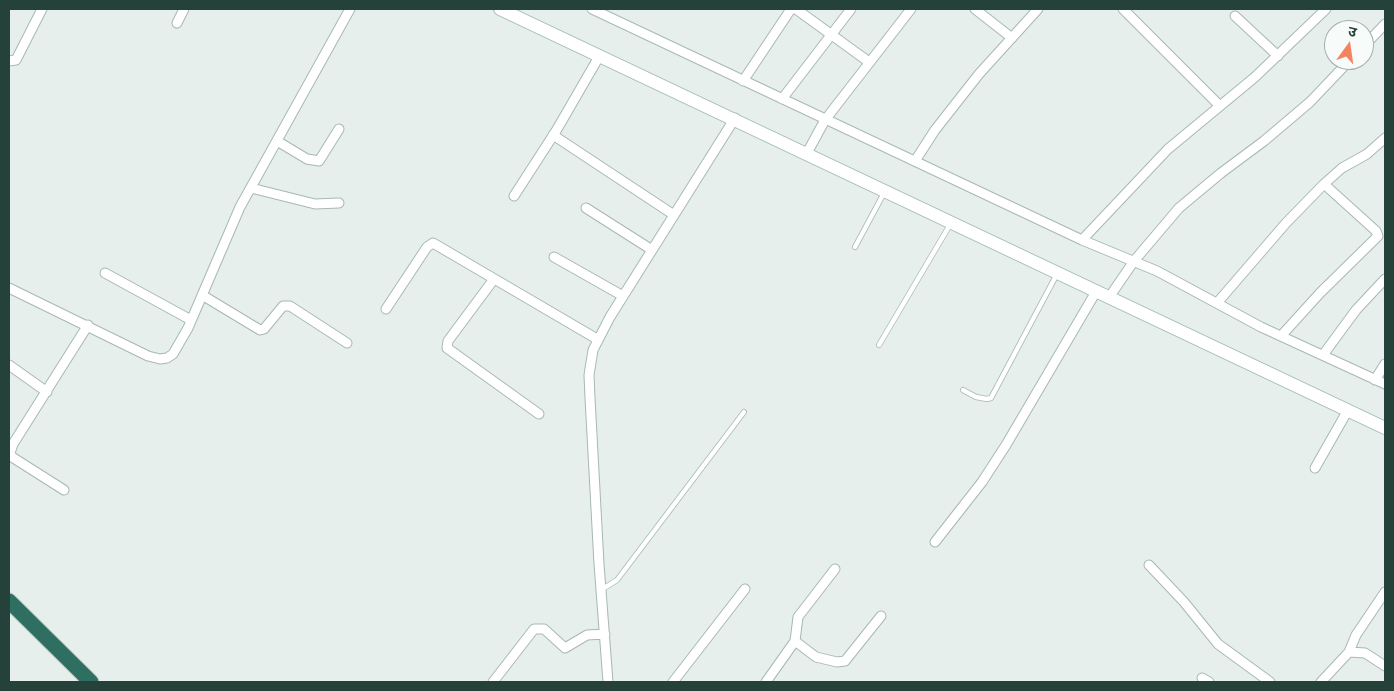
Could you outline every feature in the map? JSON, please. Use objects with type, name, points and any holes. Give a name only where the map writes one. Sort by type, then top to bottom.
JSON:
[{"type":"highway","points":[[9,601],[91,682]]},
{"type":"street","points":[[9,61],[16,60],[42,9]]},
{"type":"street","points":[[177,23],[184,9]]},
{"type":"street","points":[[9,288],[148,356],[160,359],[167,358],[173,354],[192,320],[251,188],[350,9]]},
{"type":"street","points":[[500,9],[735,118],[810,148],[885,190],[1096,290],[1114,292],[1385,428]]},
{"type":"street","points":[[592,9],[782,99],[823,123],[915,161],[1082,240],[1134,261],[1281,336],[1385,384]]},
{"type":"street","points":[[743,81],[791,9]]},
{"type":"street","points":[[796,9],[869,62]]},
{"type":"street","points":[[782,99],[851,9]]},
{"type":"street","points":[[810,148],[823,123],[911,9]]},
{"type":"street","points":[[975,9],[1012,38]]},
{"type":"street","points":[[915,161],[934,130],[979,74],[1038,9]]},
{"type":"street","points":[[1123,9],[1220,106]]},
{"type":"street","points":[[1082,240],[1168,149],[1278,56],[1326,9]]},
{"type":"street","points":[[1235,16],[1278,56]]},
{"type":"street","points":[[1374,36],[1385,24]]},
{"type":"street","points":[[514,196],[553,136],[600,55]]},
{"type":"street","points":[[1114,292],[1134,261],[1179,208],[1297,113],[1340,70]]},
{"type":"street","points":[[608,682],[601,590],[590,375],[593,350],[597,339],[623,296],[735,118]]},
{"type":"street","points":[[277,141],[307,158],[319,161],[339,129]]},
{"type":"street","points":[[553,136],[674,215]]},
{"type":"street","points":[[1217,303],[1273,237],[1324,184],[1342,168],[1367,154],[1385,138]]},
{"type":"street","points":[[1281,336],[1320,293],[1378,236],[1376,231],[1324,184]]},
{"type":"street","points":[[251,188],[315,204],[339,203]]},
{"type":"street","points":[[586,208],[652,250]]},
{"type":"street","points":[[386,309],[431,243],[441,246],[597,339]]},
{"type":"street","points":[[554,257],[623,296]]},
{"type":"street","points":[[105,273],[192,320]]},
{"type":"street","points":[[494,279],[448,341],[447,348],[539,414]]},
{"type":"street","points":[[1323,355],[1356,310],[1385,279]]},
{"type":"street","points":[[935,542],[982,482],[1006,446],[1058,361],[1096,290]]},
{"type":"street","points":[[202,295],[260,330],[264,329],[283,306],[290,306],[347,343]]},
{"type":"street","points":[[64,490],[12,457],[10,453],[13,444],[88,325]]},
{"type":"street","points":[[1375,380],[1385,364]]},
{"type":"street","points":[[9,365],[46,392]]},
{"type":"street","points":[[1315,468],[1348,410]]},
{"type":"street","points":[[1149,564],[1184,602],[1218,644],[1270,682]]},
{"type":"street","points":[[766,682],[795,641],[798,618],[835,569]]},
{"type":"street","points":[[673,682],[745,589]]},
{"type":"street","points":[[1321,682],[1349,652],[1356,635],[1385,592]]},
{"type":"street","points":[[795,641],[816,657],[837,662],[845,661],[880,616]]},
{"type":"street","points":[[493,682],[534,629],[544,629],[565,648],[587,635],[605,634]]},
{"type":"street","points":[[1349,652],[1365,653],[1385,666]]},
{"type":"lane","points":[[855,247],[885,190]]},
{"type":"lane","points":[[878,345],[952,221]]},
{"type":"lane","points":[[963,390],[981,399],[991,398],[1058,272]]},
{"type":"lane","points":[[601,590],[618,580],[744,412]]}]
